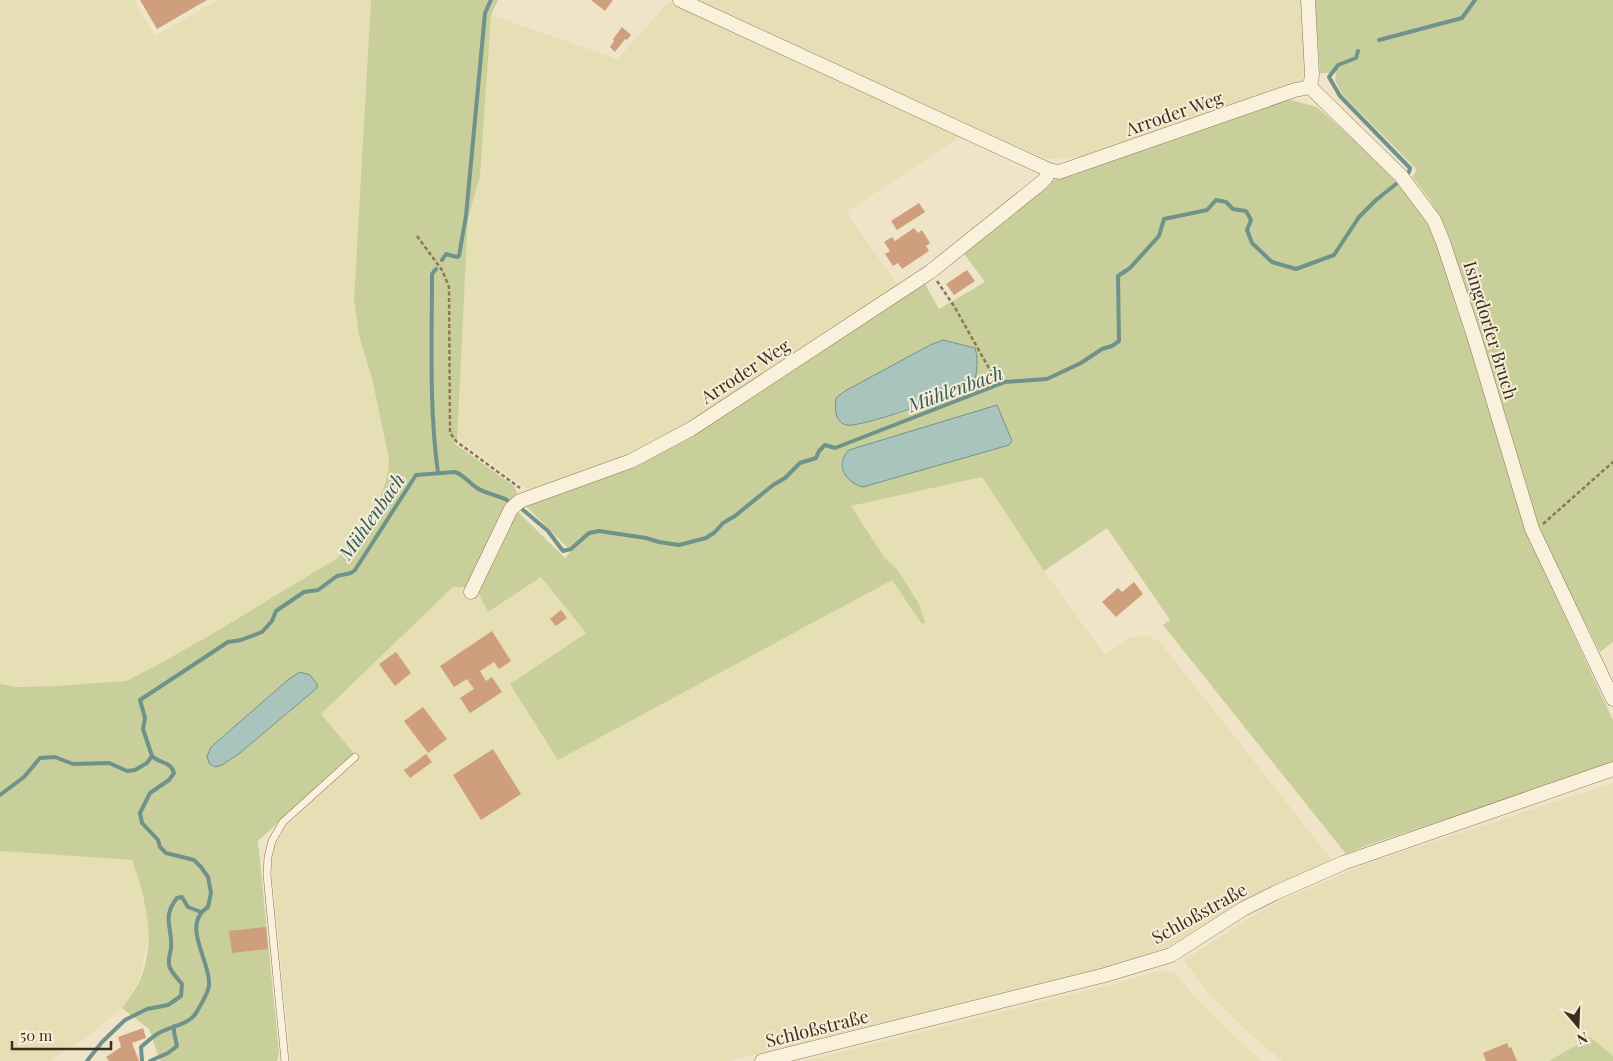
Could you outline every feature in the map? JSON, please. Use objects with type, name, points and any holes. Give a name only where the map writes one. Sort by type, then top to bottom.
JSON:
[{"type":"street","name":"Arroder Weg","points":[[680,0],[1050,170],[1059,172],[1295,90],[1310,87]]},
{"type":"street","points":[[1308,0],[1312,75],[1310,87]]},
{"type":"street","name":"Isingdorfer Bruch","points":[[1310,87],[1401,176],[1434,220],[1474,336],[1532,528],[1613,699]]},
{"type":"street","name":"Arroder Weg","points":[[470,592],[510,510],[516,503],[631,461],[691,429],[930,272],[1041,183],[1050,170]]},
{"type":"street","name":"Schloßstraße","points":[[762,1061],[1105,975],[1171,954],[1259,901],[1343,863],[1613,769]]},
{"type":"lane","points":[[285,1061],[267,875],[268,857],[272,841],[282,822],[355,757]]},
{"type":"path","points":[[417,236],[442,270],[449,287],[450,432],[457,442],[518,485],[526,498]]},
{"type":"path","points":[[930,272],[954,306],[995,379]]},
{"type":"path","points":[[1532,528],[1544,523],[1613,462]]},
{"type":"shaded area","points":[[0,0],[134,0],[155,36],[218,0],[371,0],[354,299],[359,336],[372,378],[389,459],[389,471],[364,528],[350,546],[336,559],[212,634],[126,681],[18,687],[0,684]]},
{"type":"shaded area","points":[[693,0],[1303,0],[1306,61],[1303,80],[1081,157],[1046,159]]},
{"type":"shaded area","points":[[669,2],[962,135],[846,212],[899,287],[688,425],[628,457],[530,491],[457,439],[468,218],[480,176],[491,15],[617,59]]},
{"type":"shaded area","points":[[982,477],[1044,571],[1105,655],[1131,637],[1147,636],[1160,642],[1332,860],[1240,903],[1165,948],[1107,967],[729,1061],[291,1061],[272,874],[272,857],[276,843],[287,826],[352,763],[348,758],[354,753],[321,714],[453,587],[470,587],[477,590],[488,612],[541,577],[587,634],[558,760],[892,579],[922,624],[897,569],[884,557],[851,506]]},
{"type":"shaded area","points":[[1613,783],[1613,1056],[1590,1037],[1549,1061],[1282,1061],[1254,1038],[1210,995],[1184,960],[1280,901],[1371,862]]},
{"type":"shaded area","points":[[0,851],[132,860],[143,889],[147,910],[148,937],[140,979],[122,1008],[91,1034],[50,1061],[0,1061]]},
{"type":"shaded area","points":[[1162,970],[1169,973],[1174,972],[1203,1006],[1261,1061],[805,1061],[1111,985]]},
{"type":"green space","points":[[371,0],[498,0],[491,15],[480,176],[468,218],[457,439],[454,443],[514,486],[517,492],[506,506],[470,587],[453,587],[321,714],[354,753],[258,841],[279,1053],[277,1061],[160,1061],[149,1029],[122,1008],[141,978],[148,948],[145,904],[132,860],[0,851],[0,684],[18,687],[126,681],[212,634],[336,559],[364,526],[379,500],[388,472],[389,459],[372,378],[359,336],[354,299]],"holes":[[[289,679],[317,688],[240,753],[207,756],[211,747]]]},
{"type":"green space","points":[[1315,0],[1613,0],[1613,642],[1600,652],[1539,531],[1444,226],[1425,193],[1412,177],[1417,170],[1342,94],[1335,80],[1336,73],[1320,73]]},
{"type":"green space","points":[[1291,100],[1317,107],[1385,170],[1415,204],[1427,222],[1438,244],[1525,530],[1613,720],[1613,764],[1365,846],[1346,854],[1163,625],[1170,620],[1107,528],[1044,571],[982,477],[851,506],[884,557],[897,569],[919,604],[925,622],[922,624],[892,580],[558,760],[510,684],[586,633],[541,577],[488,612],[477,590],[517,511],[565,558],[571,551],[524,504],[633,467],[924,282],[939,309],[985,282],[962,251],[1056,179],[1067,177],[1276,102]],"holes":[[[943,340],[975,348],[967,388],[901,413],[855,425],[846,425],[835,411],[836,398],[845,391],[930,345]],[[997,405],[1012,441],[1009,445],[863,487]]]},
{"type":"green space","points":[[1590,1037],[1613,1056],[1613,1061],[1549,1061]]},
{"type":"water","points":[[943,340],[975,348],[977,371],[975,379],[968,386],[926,404],[886,417],[854,425],[846,425],[839,420],[836,410],[836,398],[845,391],[930,345]]},
{"type":"water","points":[[997,405],[1012,441],[1009,445],[863,487],[852,482],[844,473],[842,462],[849,450]]},
{"type":"water","points":[[300,672],[310,675],[317,684],[317,688],[240,753],[222,765],[215,767],[209,763],[207,756],[211,747],[289,679]]},
{"type":"building","points":[[140,0],[207,0],[157,29]]},
{"type":"building","points":[[591,0],[613,0],[605,11]]},
{"type":"building","points":[[622,27],[631,35],[627,40],[625,39],[615,52],[610,47],[614,41],[613,39]]},
{"type":"building","points":[[919,203],[925,212],[897,230],[891,221]]},
{"type":"building","points":[[914,228],[918,233],[922,230],[930,243],[926,246],[929,251],[902,269],[898,263],[893,266],[885,254],[890,251],[884,242],[892,237],[895,241]]},
{"type":"building","points":[[967,270],[975,281],[954,295],[946,284]]},
{"type":"building","points":[[1134,582],[1143,594],[1116,617],[1102,602],[1118,588],[1122,592]]},
{"type":"building","points":[[561,610],[567,618],[556,626],[550,619]]},
{"type":"building","points":[[492,631],[511,661],[499,669],[494,662],[480,671],[486,681],[492,677],[502,692],[470,713],[460,698],[474,689],[467,679],[454,687],[440,666]]},
{"type":"building","points":[[396,652],[411,673],[395,686],[379,664]]},
{"type":"building","points":[[423,707],[447,739],[428,753],[404,721]]},
{"type":"building","points":[[493,749],[521,794],[481,820],[453,775]]},
{"type":"building","points":[[426,754],[432,762],[410,778],[404,770]]},
{"type":"building","points":[[266,927],[268,949],[232,953],[229,931]]},
{"type":"building","points":[[143,1028],[146,1038],[132,1043],[139,1061],[109,1061],[106,1057],[121,1047],[118,1037]]},
{"type":"building","points":[[1507,1043],[1509,1048],[1511,1047],[1517,1061],[1486,1061],[1483,1053]]},
{"type":"waterway","points":[[442,260],[446,254],[459,256],[466,216],[485,13],[491,0]]},
{"type":"waterway","name":"Mühlenbach","points":[[1379,40],[1462,18],[1475,0]]},
{"type":"waterway","name":"Mühlenbach","points":[[1358,51],[1356,58],[1338,65],[1329,77],[1340,96],[1410,168],[1409,172]]},
{"type":"waterway","name":"Mühlenbach","points":[[522,509],[548,531],[563,551],[571,549],[589,533],[599,531],[679,545],[706,538],[773,485],[785,478],[800,463],[816,458],[819,451],[825,445],[835,448],[1005,382],[1047,379],[1081,363],[1102,349],[1112,346],[1119,341],[1118,276],[1130,268],[1159,236],[1164,219],[1207,210],[1216,200],[1226,202],[1233,209],[1246,211],[1251,220],[1247,230],[1252,243],[1272,262],[1296,269],[1334,255],[1359,217],[1396,184]]},
{"type":"waterway","points":[[436,269],[432,274],[432,374],[433,424],[438,473]]},
{"type":"waterway","name":"Mühlenbach","points":[[152,756],[143,729],[145,718],[140,700],[228,642],[241,640],[262,632],[272,621],[276,611],[304,592],[318,590],[337,576],[351,573],[355,570],[416,475],[455,472],[481,490],[507,500]]},
{"type":"waterway","points":[[0,795],[24,777],[40,758],[55,757],[73,764],[109,763],[127,771],[135,770],[147,763],[152,756],[168,764],[173,769],[174,773],[169,780],[150,793],[140,813],[142,823],[158,840],[160,847],[166,853],[194,860],[208,877],[211,893],[208,907],[200,915],[197,923],[197,933],[206,965],[209,985],[204,999],[193,1017],[185,1023],[157,1034],[141,1047],[142,1061]]},
{"type":"waterway","points":[[87,1061],[102,1042],[125,1020],[147,1009],[168,1005],[181,996],[182,984],[171,970],[169,963],[171,948],[170,911],[177,898],[182,897],[188,907],[201,912]]},
{"type":"waterway","points":[[150,1061],[168,1053],[177,1046],[174,1026]]}]
